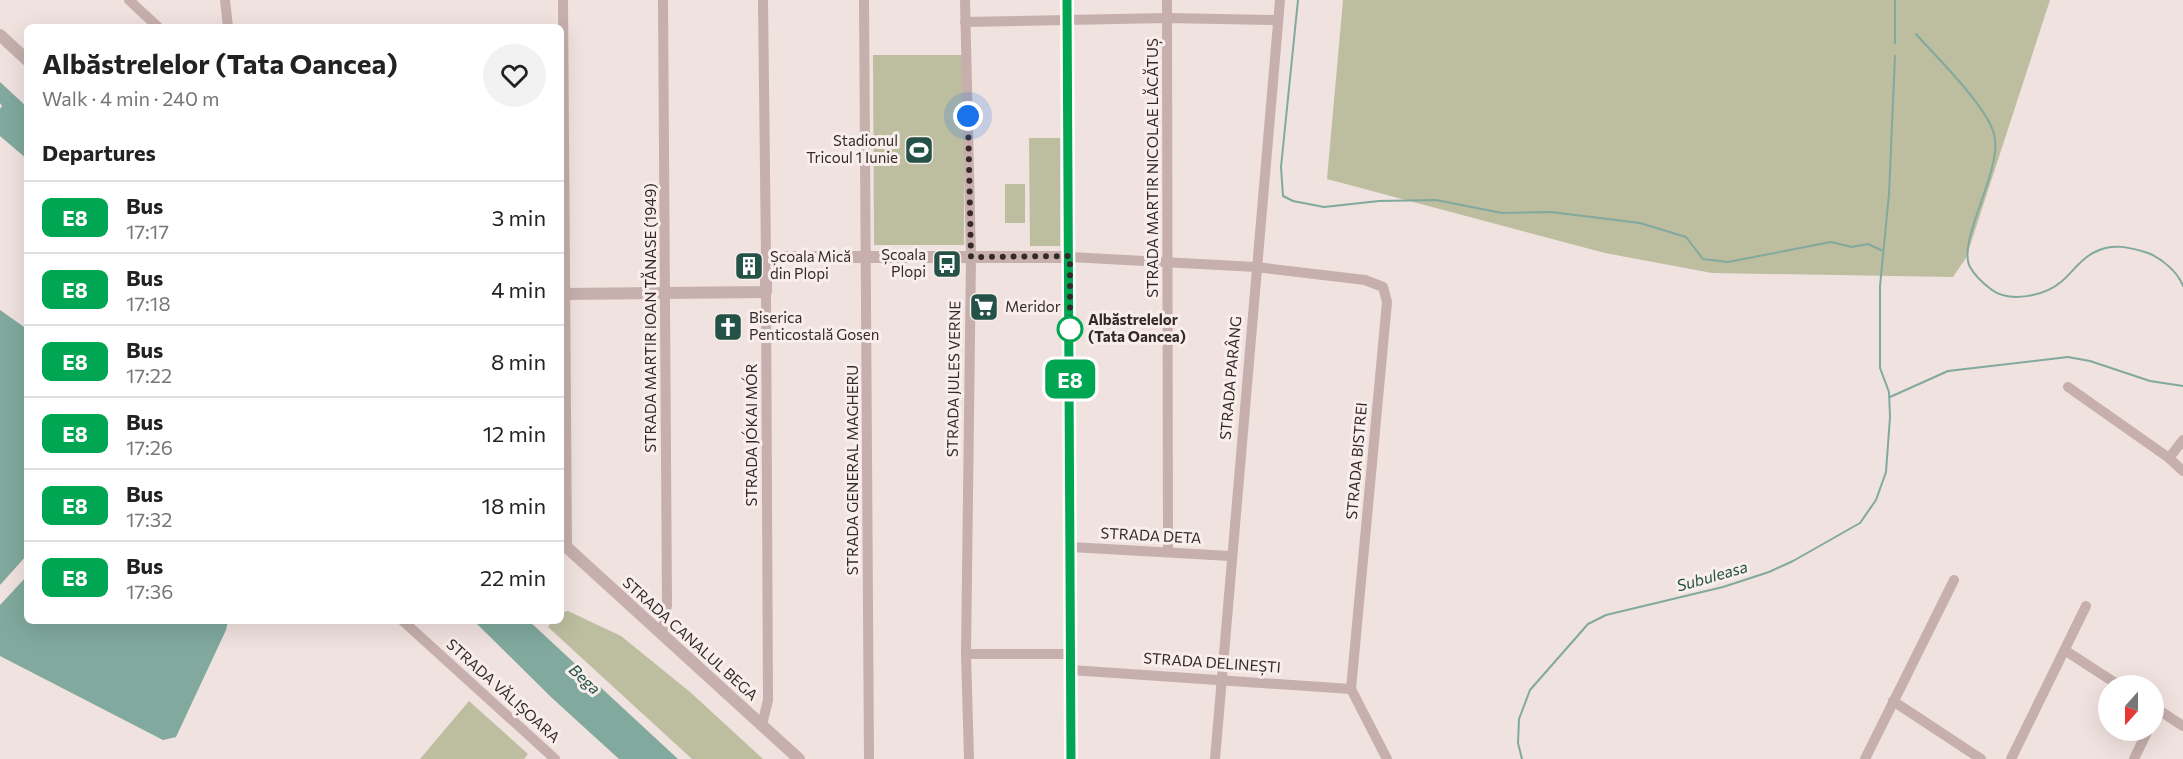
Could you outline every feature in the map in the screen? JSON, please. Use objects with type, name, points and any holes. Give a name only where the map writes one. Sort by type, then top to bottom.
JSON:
[{"type":"street","points":[[129,0],[155,24]]},
{"type":"street","points":[[225,0],[228,24]]},
{"type":"street","points":[[563,0],[563,24]]},
{"type":"street","name":"STRADA MARTIR IOAN TĂNASE (1949)","points":[[663,0],[667,605],[663,634]]},
{"type":"street","name":"STRADA JÓKAI MÓR","points":[[762,725],[768,700],[763,0]]},
{"type":"street","name":"STRADA GENERAL MAGHERU","points":[[864,0],[869,759]]},
{"type":"street","name":"STRADA JULES VERNE","points":[[965,0],[971,257],[966,654],[969,759]]},
{"type":"street","points":[[1067,0],[1071,759]]},
{"type":"street","name":"STRADA MARTIR NICOLAE LĂCĂTUȘ","points":[[1167,0],[1168,551]]},
{"type":"street","name":"STRADA PARÂNG","points":[[1215,759],[1230,556],[1280,0]]},
{"type":"street","points":[[965,22],[1167,18],[1278,20]]},
{"type":"street","points":[[0,35],[24,57]]},
{"type":"street","points":[[766,257],[1070,256],[1256,267]]},
{"type":"street","name":"STRADA BISTREI","points":[[1256,267],[1365,280],[1383,287],[1386,294],[1351,689]]},
{"type":"street","points":[[564,545],[564,294],[766,292]]},
{"type":"street","points":[[2068,387],[2169,458],[2183,471]]},
{"type":"street","points":[[2169,458],[2183,440]]},
{"type":"street","name":"STRADA CANALUL BEGA","points":[[564,545],[800,759]]},
{"type":"street","name":"STRADA DETA","points":[[1071,548],[1168,551],[1230,556]]},
{"type":"street","points":[[1865,759],[1954,580]]},
{"type":"street","points":[[2012,759],[2086,606]]},
{"type":"street","name":"STRADA VĂLIȘOARA","points":[[406,624],[555,759]]},
{"type":"street","points":[[2066,651],[2103,675]]},
{"type":"street","points":[[966,654],[1071,654]]},
{"type":"street","name":"STRADA DELINEȘTI","points":[[1071,670],[1221,678],[1351,689]]},
{"type":"street","points":[[1351,689],[1387,759]]},
{"type":"street","points":[[1893,701],[1981,759]]},
{"type":"street","points":[[2164,716],[2183,726]]},
{"type":"street","points":[[2134,759],[2143,741]]},
{"type":"green space","points":[[1343,0],[2050,0],[1966,258],[1953,277],[1712,273],[1605,253],[1327,179]]},
{"type":"green space","name":"Stadionul Tricoul 1 Iunie","points":[[873,55],[964,55],[964,245],[874,245]]},
{"type":"green space","points":[[1029,138],[1060,138],[1060,246],[1030,246]]},
{"type":"green space","points":[[1005,184],[1025,184],[1025,223],[1005,223]]},
{"type":"green space","points":[[568,611],[621,636],[690,692],[763,759],[692,759],[548,627],[550,624],[564,624],[564,612]]},
{"type":"green space","points":[[469,701],[528,754],[524,759],[420,759]]},
{"type":"water","points":[[0,82],[24,104],[24,156],[0,136],[2,106]]},
{"type":"water","points":[[0,310],[24,327],[24,558],[0,585]]},
{"type":"water","points":[[24,579],[24,624],[227,624],[176,737],[163,740],[0,656],[0,605]]},
{"type":"water","name":"Bega","points":[[477,624],[532,624],[678,759],[619,759],[552,698]]},
{"type":"waterway","points":[[1298,0],[1281,167],[1283,196],[1293,201],[1324,207],[1379,201],[1436,200],[1502,213],[1551,212],[1640,223],[1686,237],[1703,259],[1728,262],[1831,242],[1852,247],[1868,244],[1883,251]]},
{"type":"waterway","points":[[1895,0],[1895,43]]},
{"type":"waterway","points":[[1916,34],[1971,96],[1989,122],[1994,134],[1995,149],[1992,166],[1969,240],[1967,255],[1974,274],[1999,294],[2027,296],[2054,287],[2081,262],[2101,249],[2121,247],[2148,253],[2158,258],[2173,271],[2183,286]]},
{"type":"waterway","name":"Subuleasa","points":[[1522,759],[1518,743],[1519,719],[1530,690],[1588,624],[1606,615],[1723,587],[1769,572],[1860,523],[1876,500],[1886,472],[1890,417],[1889,392],[1880,368],[1880,286],[1889,194],[1895,56]]},
{"type":"waterway","points":[[1890,397],[1948,371],[2068,357],[2090,361],[2150,381],[2183,386]]},
{"type":"bus line","name":"E8","points":[[1067,0],[1071,759]]},
{"type":"place","name":"Stadionul Tricoul 1 Iunie","points":[[919,150]]},
{"type":"place","name":"Școala Plopi","points":[[947,264]]},
{"type":"place","name":"Școala Mică din Plopi","points":[[749,266]]},
{"type":"place","name":"Meridor","points":[[984,307]]},
{"type":"place","name":"Biserica Penticostală Gosen","points":[[728,327]]},
{"type":"place","name":"Albăstrelelor (Tata Oancea)","points":[[1070,329]]},
{"type":"route","points":[[968,116],[971,257],[1070,256],[1070,329]]}]
